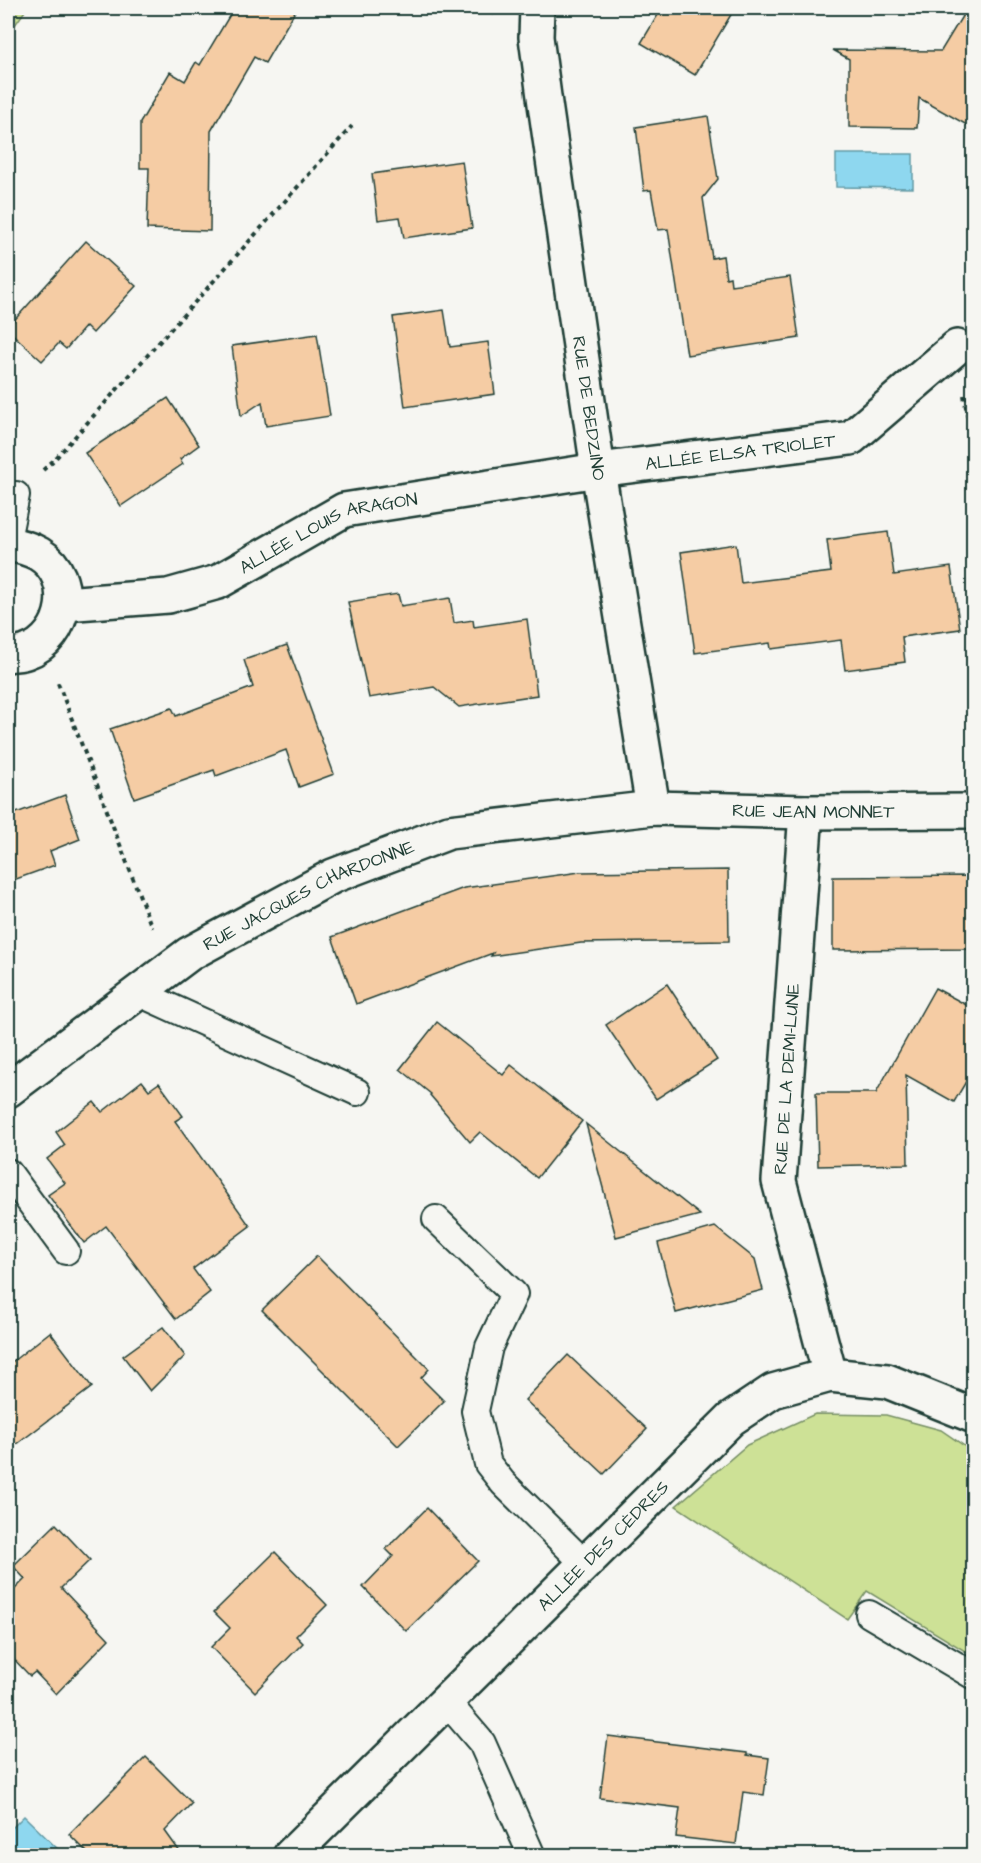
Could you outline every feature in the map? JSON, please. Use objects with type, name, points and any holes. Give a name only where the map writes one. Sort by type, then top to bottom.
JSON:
[{"type":"street","name":"RUE DE BEDZINO","points":[[537,8],[536,37],[543,93],[598,470],[653,808]]},
{"type":"street","name":"ALLÉE ELSA TRIOLET","points":[[598,470],[850,438],[957,347]]},
{"type":"street","name":"ALLÉE LOUIS ARAGON","points":[[64,604],[168,596],[218,582],[344,510],[598,470]]},
{"type":"street","points":[[8,544],[24,547],[41,555],[54,569],[62,585],[64,604],[60,619],[53,632],[43,643],[26,652],[8,655]]},
{"type":"street","name":"RUE JEAN MONNET","points":[[653,808],[806,812],[974,811]]},
{"type":"street","name":"RUE JACQUES CHARDONNE","points":[[8,1090],[189,954],[333,876],[449,832],[653,808]]},
{"type":"street","name":"RUE DE LA DEMI-LUNE","points":[[806,812],[779,1181],[830,1375]]},
{"type":"street","name":"ALLÉE DES CÈDRES","points":[[290,1856],[731,1419],[773,1391],[830,1375],[887,1381],[974,1416]]},
{"type":"lane","points":[[8,535],[16,495]]},
{"type":"lane","points":[[138,992],[357,1092]]},
{"type":"lane","points":[[8,1172],[66,1251]]},
{"type":"lane","points":[[436,1219],[514,1294],[489,1347],[475,1411],[488,1464],[503,1483],[585,1564]]},
{"type":"lane","points":[[869,1614],[974,1676]]},
{"type":"lane","points":[[446,1701],[482,1743],[532,1856]]},
{"type":"path","points":[[16,495],[55,459],[352,126]]},
{"type":"path","points":[[957,347],[974,457]]},
{"type":"path","points":[[43,643],[168,969]]},
{"type":"green space","points":[[8,8],[27,8],[8,35]]},
{"type":"green space","points":[[815,1414],[886,1415],[941,1430],[973,1452],[973,1656],[867,1591],[847,1619],[676,1506],[747,1445]]},
{"type":"water","points":[[836,154],[913,154],[913,188],[836,187]]},
{"type":"water","points":[[24,1816],[64,1855],[17,1855],[8,1846],[8,1832]]},
{"type":"building","points":[[234,8],[297,8],[265,63],[254,57],[211,131],[210,231],[147,229],[149,168],[140,168],[140,123],[170,72],[185,81],[196,62],[200,65]]},
{"type":"building","points":[[662,8],[735,8],[695,75],[641,43]]},
{"type":"building","points":[[967,8],[974,8],[974,129],[919,98],[917,128],[849,127],[849,59],[833,50],[941,51]]},
{"type":"building","points":[[708,116],[718,179],[703,198],[712,258],[723,256],[726,278],[730,277],[731,285],[790,277],[799,338],[687,355],[668,229],[658,230],[651,190],[644,191],[636,127]]},
{"type":"building","points":[[462,161],[472,228],[404,238],[400,217],[378,220],[372,174]]},
{"type":"building","points":[[86,241],[136,286],[93,333],[86,326],[66,349],[59,343],[42,361],[8,330],[8,327]]},
{"type":"building","points":[[444,310],[450,347],[488,342],[495,394],[405,407],[393,317]]},
{"type":"building","points":[[317,334],[330,416],[266,426],[262,402],[241,416],[232,346]]},
{"type":"building","points":[[168,398],[199,445],[180,459],[183,464],[121,506],[85,453]]},
{"type":"building","points":[[888,532],[894,575],[951,567],[960,629],[902,637],[905,662],[845,670],[841,640],[771,649],[770,643],[695,653],[681,552],[736,544],[741,583],[831,572],[827,540]]},
{"type":"building","points":[[398,594],[401,606],[450,598],[454,623],[473,620],[474,627],[527,619],[537,695],[459,707],[434,687],[369,698],[348,602]]},
{"type":"building","points":[[287,645],[334,774],[299,787],[286,750],[216,776],[214,770],[134,798],[110,729],[172,708],[176,716],[253,687],[244,660]]},
{"type":"building","points":[[65,795],[80,839],[50,851],[55,865],[8,882],[8,816]]},
{"type":"building","points":[[728,870],[729,941],[581,943],[491,956],[493,953],[356,1004],[332,937],[464,888],[580,872]]},
{"type":"building","points":[[974,876],[974,949],[833,950],[833,877]]},
{"type":"building","points":[[667,984],[717,1060],[656,1099],[606,1025]]},
{"type":"building","points":[[935,988],[974,1009],[974,1068],[954,1102],[906,1075],[908,1164],[818,1166],[816,1093],[876,1093]]},
{"type":"building","points":[[437,1022],[503,1075],[511,1065],[582,1121],[537,1178],[480,1132],[470,1142],[431,1094],[400,1069]]},
{"type":"building","points":[[142,1081],[149,1090],[159,1083],[183,1116],[175,1121],[250,1226],[193,1269],[210,1292],[176,1319],[106,1226],[84,1243],[48,1195],[65,1183],[47,1159],[65,1145],[56,1132],[94,1102],[102,1112]]},
{"type":"building","points":[[586,1124],[700,1215],[616,1237]]},
{"type":"building","points":[[715,1227],[755,1259],[763,1290],[676,1313],[658,1243]]},
{"type":"building","points":[[317,1256],[429,1369],[421,1378],[444,1401],[398,1446],[262,1310]]},
{"type":"building","points":[[163,1327],[185,1356],[150,1391],[123,1356]]},
{"type":"building","points":[[50,1332],[92,1387],[8,1451],[8,1365]]},
{"type":"building","points":[[568,1355],[647,1429],[604,1474],[525,1400]]},
{"type":"building","points":[[427,1508],[478,1561],[406,1631],[363,1587],[393,1556],[386,1549]]},
{"type":"building","points":[[56,1524],[90,1560],[61,1588],[109,1639],[56,1694],[35,1672],[30,1676],[8,1653],[8,1596],[25,1579],[13,1566]]},
{"type":"building","points":[[275,1552],[327,1605],[296,1636],[303,1643],[255,1692],[211,1647],[230,1628],[214,1612]]},
{"type":"building","points":[[608,1736],[747,1753],[747,1755],[769,1758],[764,1795],[743,1792],[736,1844],[676,1837],[680,1808],[600,1798]]},
{"type":"building","points":[[146,1757],[192,1803],[165,1831],[183,1856],[91,1856],[69,1834]]}]
